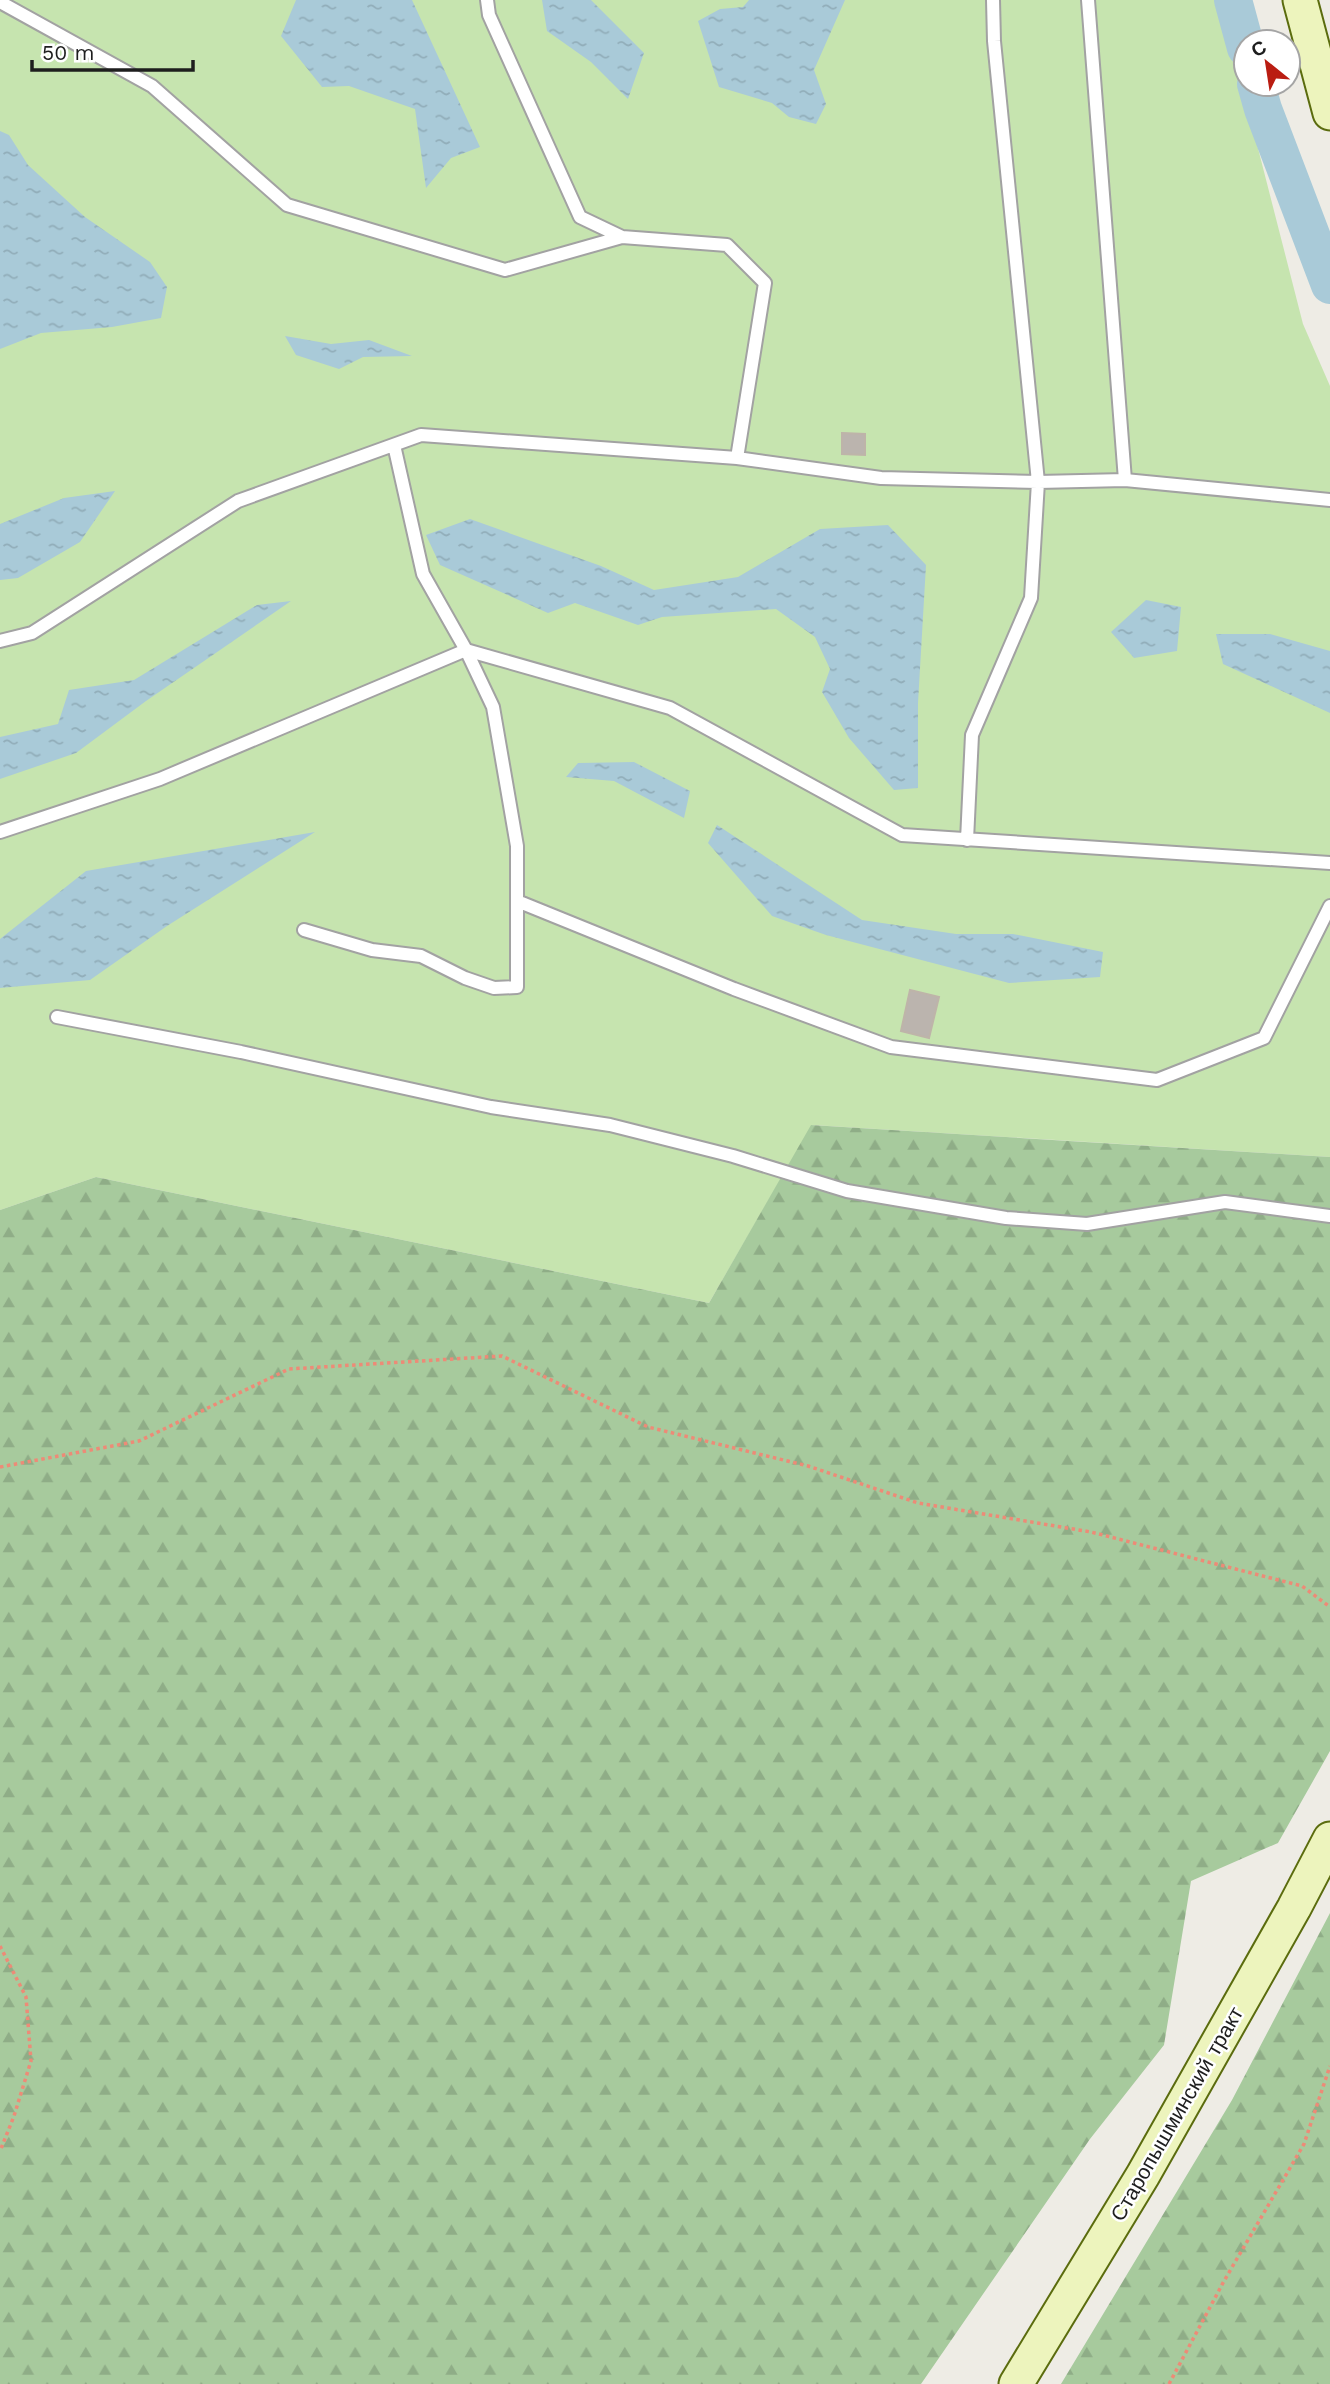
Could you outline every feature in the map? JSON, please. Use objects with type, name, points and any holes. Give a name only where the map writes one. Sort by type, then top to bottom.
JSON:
[{"type":"street","points":[[1300,0],[1330,113]]},
{"type":"street","name":"Старопышминский тракт","points":[[1016,2384],[1150,2163],[1330,1839]]},
{"type":"lane","points":[[487,0],[489,15],[580,216],[622,237]]},
{"type":"lane","points":[[967,840],[972,735],[1031,598],[1038,482],[994,41],[993,0]]},
{"type":"lane","points":[[1088,0],[1125,480]]},
{"type":"lane","points":[[0,2],[152,86],[287,205],[505,270],[622,237],[727,245],[765,283],[737,458]]},
{"type":"lane","points":[[0,641],[32,633],[238,501],[421,435],[737,458],[881,478],[1038,482],[1125,480],[1330,500]]},
{"type":"lane","points":[[304,930],[372,950],[421,956],[465,978],[494,988],[517,987],[517,846],[494,707],[466,650],[423,575],[394,445]]},
{"type":"lane","points":[[0,832],[160,779],[466,650],[670,708],[902,835],[1330,863]]},
{"type":"lane","points":[[517,901],[734,989],[891,1047],[1157,1080],[1265,1038],[1330,906]]},
{"type":"lane","points":[[57,1017],[241,1052],[491,1107],[610,1125],[733,1156],[847,1191],[1006,1218],[1087,1224],[1225,1202],[1330,1216]]},
{"type":"path","points":[[0,1467],[138,1441],[289,1369],[502,1356],[649,1427],[808,1466],[918,1503],[1091,1532],[1302,1586],[1330,1607]]},
{"type":"path","points":[[0,1946],[26,1997],[31,2061],[0,2151]]},
{"type":"path","points":[[1168,2384],[1304,2144],[1330,2068]]},
{"type":"green space","points":[[0,0],[1220,0],[1232,47],[1232,98],[1245,98],[1303,324],[1330,386],[1330,1157],[812,1125],[709,1303],[96,1177],[0,1210]]},
{"type":"green space","points":[[811,1125],[1330,1157],[1330,1751],[1278,1843],[1191,1881],[1164,2045],[1090,2139],[921,2384],[0,2384],[0,1210],[96,1177],[709,1303]]},
{"type":"green space","points":[[1330,1913],[1330,2384],[1061,2384],[1232,2100]]},
{"type":"water","points":[[296,0],[412,0],[480,147],[451,158],[426,188],[415,109],[349,86],[322,87],[281,36]]},
{"type":"water","points":[[542,0],[591,0],[644,53],[628,99],[591,62],[547,31]]},
{"type":"water","points":[[749,0],[845,0],[814,70],[826,104],[816,124],[789,117],[772,103],[719,87],[698,21],[720,9],[743,7]]},
{"type":"water","points":[[0,131],[9,135],[28,165],[85,217],[150,262],[167,287],[161,318],[112,327],[41,333],[0,349]]},
{"type":"water","points":[[285,336],[331,344],[369,340],[412,356],[363,357],[339,369],[296,355]]},
{"type":"water","points":[[115,491],[80,542],[18,578],[0,580],[0,524],[64,498]]},
{"type":"water","points":[[470,519],[601,566],[654,590],[738,577],[820,529],[888,525],[926,565],[918,703],[918,788],[894,790],[849,738],[822,692],[830,669],[815,637],[776,609],[662,617],[638,625],[575,603],[548,613],[440,565],[426,535]]},
{"type":"water","points":[[1146,600],[1181,607],[1177,651],[1134,658],[1111,632]]},
{"type":"water","points":[[291,601],[76,753],[0,779],[0,737],[58,724],[69,690],[134,680],[257,605]]},
{"type":"water","points":[[1216,634],[1270,634],[1330,651],[1330,713],[1223,664]]},
{"type":"water","points":[[634,762],[690,791],[684,818],[614,781],[566,777],[578,763]]},
{"type":"water","points":[[717,825],[862,920],[956,934],[1013,934],[1103,952],[1100,977],[1009,983],[826,935],[772,916],[708,843]]},
{"type":"water","points":[[315,832],[167,926],[90,980],[0,988],[0,939],[86,871]]},
{"type":"building","points":[[842,433],[865,434],[865,455],[842,454]]},
{"type":"building","points":[[910,990],[939,997],[929,1038],[901,1031]]},
{"type":"waterway","points":[[1233,0],[1241,28]]},
{"type":"waterway","points":[[1260,98],[1330,285]]}]
